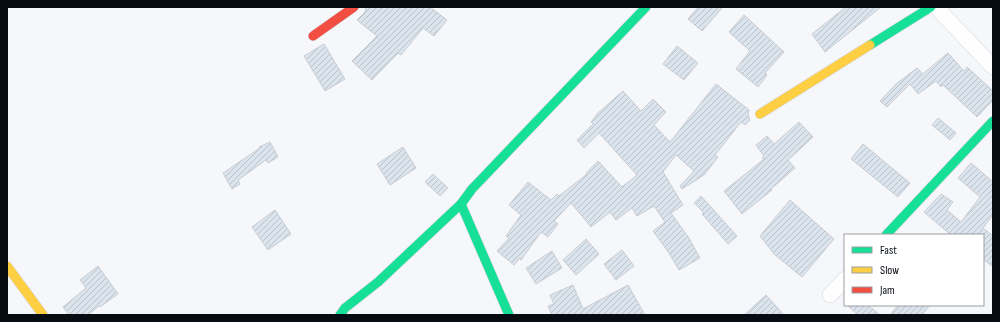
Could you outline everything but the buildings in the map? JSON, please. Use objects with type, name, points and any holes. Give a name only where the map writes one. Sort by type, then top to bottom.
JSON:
[{"type":"street","points":[[313,36],[354,7]]},
{"type":"street","points":[[344,313],[461,204],[472,189],[646,7]]},
{"type":"street","points":[[760,114],[931,7]]},
{"type":"street","points":[[936,7],[993,67]]},
{"type":"street","points":[[887,234],[993,121]]},
{"type":"street","points":[[461,204],[509,315]]},
{"type":"street","points":[[7,266],[43,315]]},
{"type":"street","points":[[830,295],[844,280]]},
{"type":"traffic: fast","points":[[340,315],[345,308],[378,282],[461,204],[472,189],[646,7]]},
{"type":"traffic: fast","points":[[870,45],[931,7]]},
{"type":"traffic: fast","points":[[887,234],[993,121]]},
{"type":"traffic: fast","points":[[461,204],[509,315]]},
{"type":"traffic: slow","points":[[760,114],[870,45]]},
{"type":"traffic: slow","points":[[7,266],[43,315]]},
{"type":"traffic: jam","points":[[313,36],[354,7]]}]
